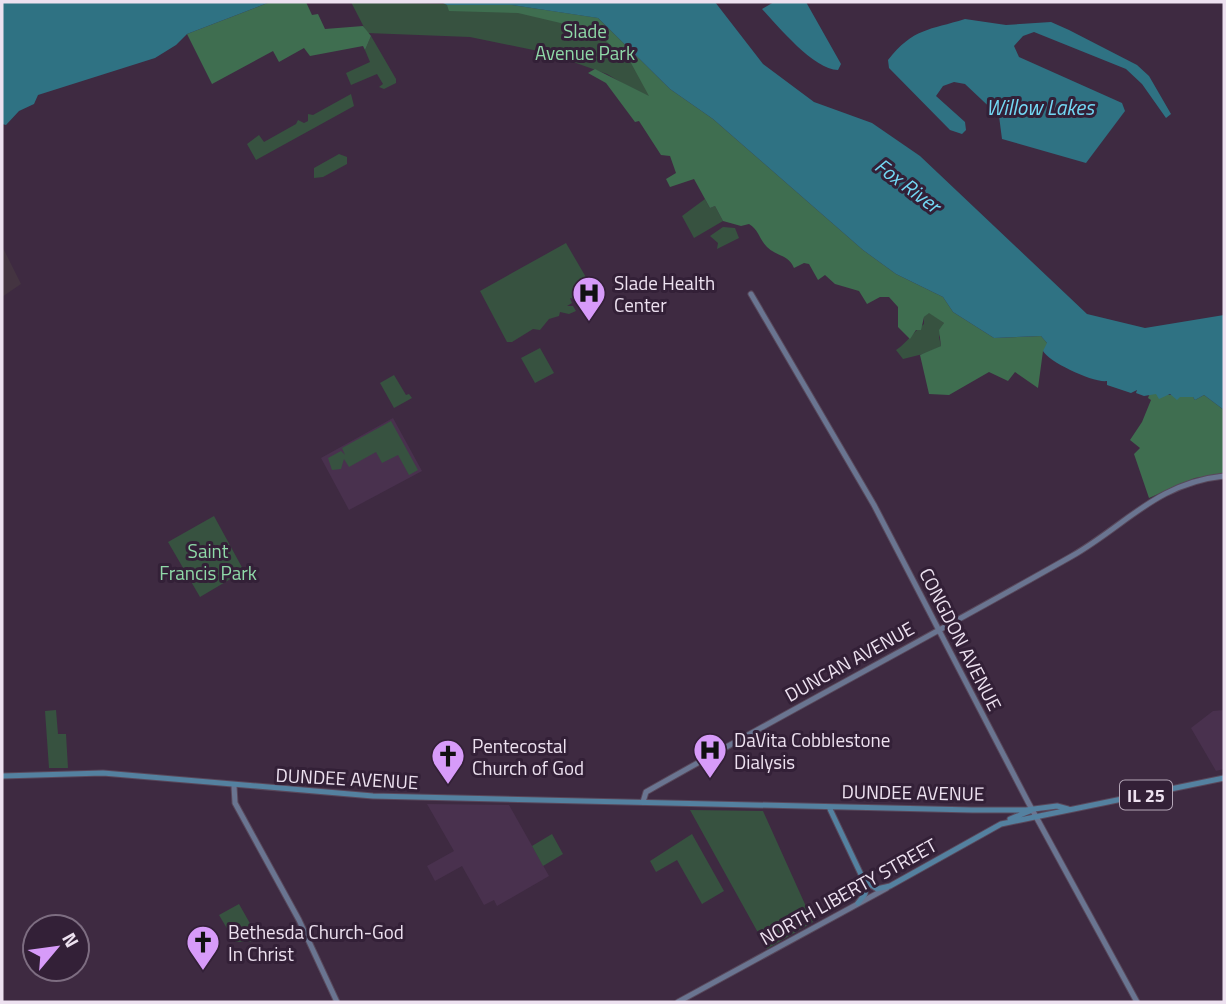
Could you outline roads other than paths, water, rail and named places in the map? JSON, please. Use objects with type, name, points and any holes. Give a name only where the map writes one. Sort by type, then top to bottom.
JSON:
[{"type":"main road","name":"DUNDEE AVENUE","points":[[2,776],[100,773],[373,796],[829,807],[1065,808]]},
{"type":"main road","name":"DUNDEE AVENUE","points":[[1036,818],[1065,808],[1224,778]]},
{"type":"main road","points":[[829,807],[865,881],[866,893],[858,903]]},
{"type":"main road","points":[[837,820],[846,807]]},
{"type":"main road","points":[[1001,824],[1031,809]]},
{"type":"main road","name":"NORTH LIBERTY STREET","points":[[890,886],[1001,824],[1036,818]]},
{"type":"main road","points":[[865,881],[877,889],[890,886]]},
{"type":"street","name":"CONGDON AVENUE","points":[[751,294],[874,505],[1031,809],[1137,1002]]},
{"type":"street","name":"DUNCAN AVENUE","points":[[643,802],[644,794],[648,791],[1090,545],[1162,493],[1196,480],[1224,476]]},
{"type":"street","points":[[234,786],[235,803],[299,920],[337,1002]]},
{"type":"street","name":"NORTH LIBERTY STREET","points":[[678,1002],[890,886]]},
{"type":"water","points":[[2,2],[270,2],[187,34],[176,45],[155,58],[38,95],[34,104],[19,111],[6,125],[2,124]]},
{"type":"water","name":"Fox River","points":[[441,2],[715,2],[763,64],[814,102],[872,123],[920,156],[1087,314],[1145,328],[1224,315],[1224,410],[1204,395],[1195,400],[1193,397],[1180,397],[1177,400],[1170,394],[1159,399],[1156,394],[1144,396],[1136,393],[1137,390],[1131,393],[1107,385],[1107,381],[1082,375],[1047,356],[1043,351],[1047,343],[1041,336],[994,338],[953,312],[943,297],[896,274],[863,250],[713,119],[670,89],[598,18],[512,5],[447,5]]},
{"type":"water","points":[[774,2],[806,2],[841,64],[838,70],[818,63],[808,55],[762,9]]},
{"type":"water","name":"Willow Lakes","points":[[965,19],[1006,25],[1051,22],[1069,30],[1137,65],[1149,76],[1171,114],[1166,118],[1142,84],[1126,69],[1034,32],[1023,36],[1014,46],[1019,57],[1122,103],[1125,111],[1086,163],[1002,139],[999,116],[965,84],[954,82],[943,86],[936,96],[965,122],[966,130],[962,134],[950,130],[889,68],[888,60],[914,36]]},
{"type":"place","name":"Slade Health Center","points":[[589,323]]},
{"type":"place","name":"DaVita Cobblestone Dialysis","points":[[710,780]]},
{"type":"place","name":"Pentecostal Church of God","points":[[448,786]]},
{"type":"place","name":"Bethesda Church-God In Christ","points":[[203,972]]},
{"type":"park label","name":"Slade Avenue Park","points":[[585,41]]},
{"type":"park label","name":"Saint Francis Park","points":[[208,561]]}]
